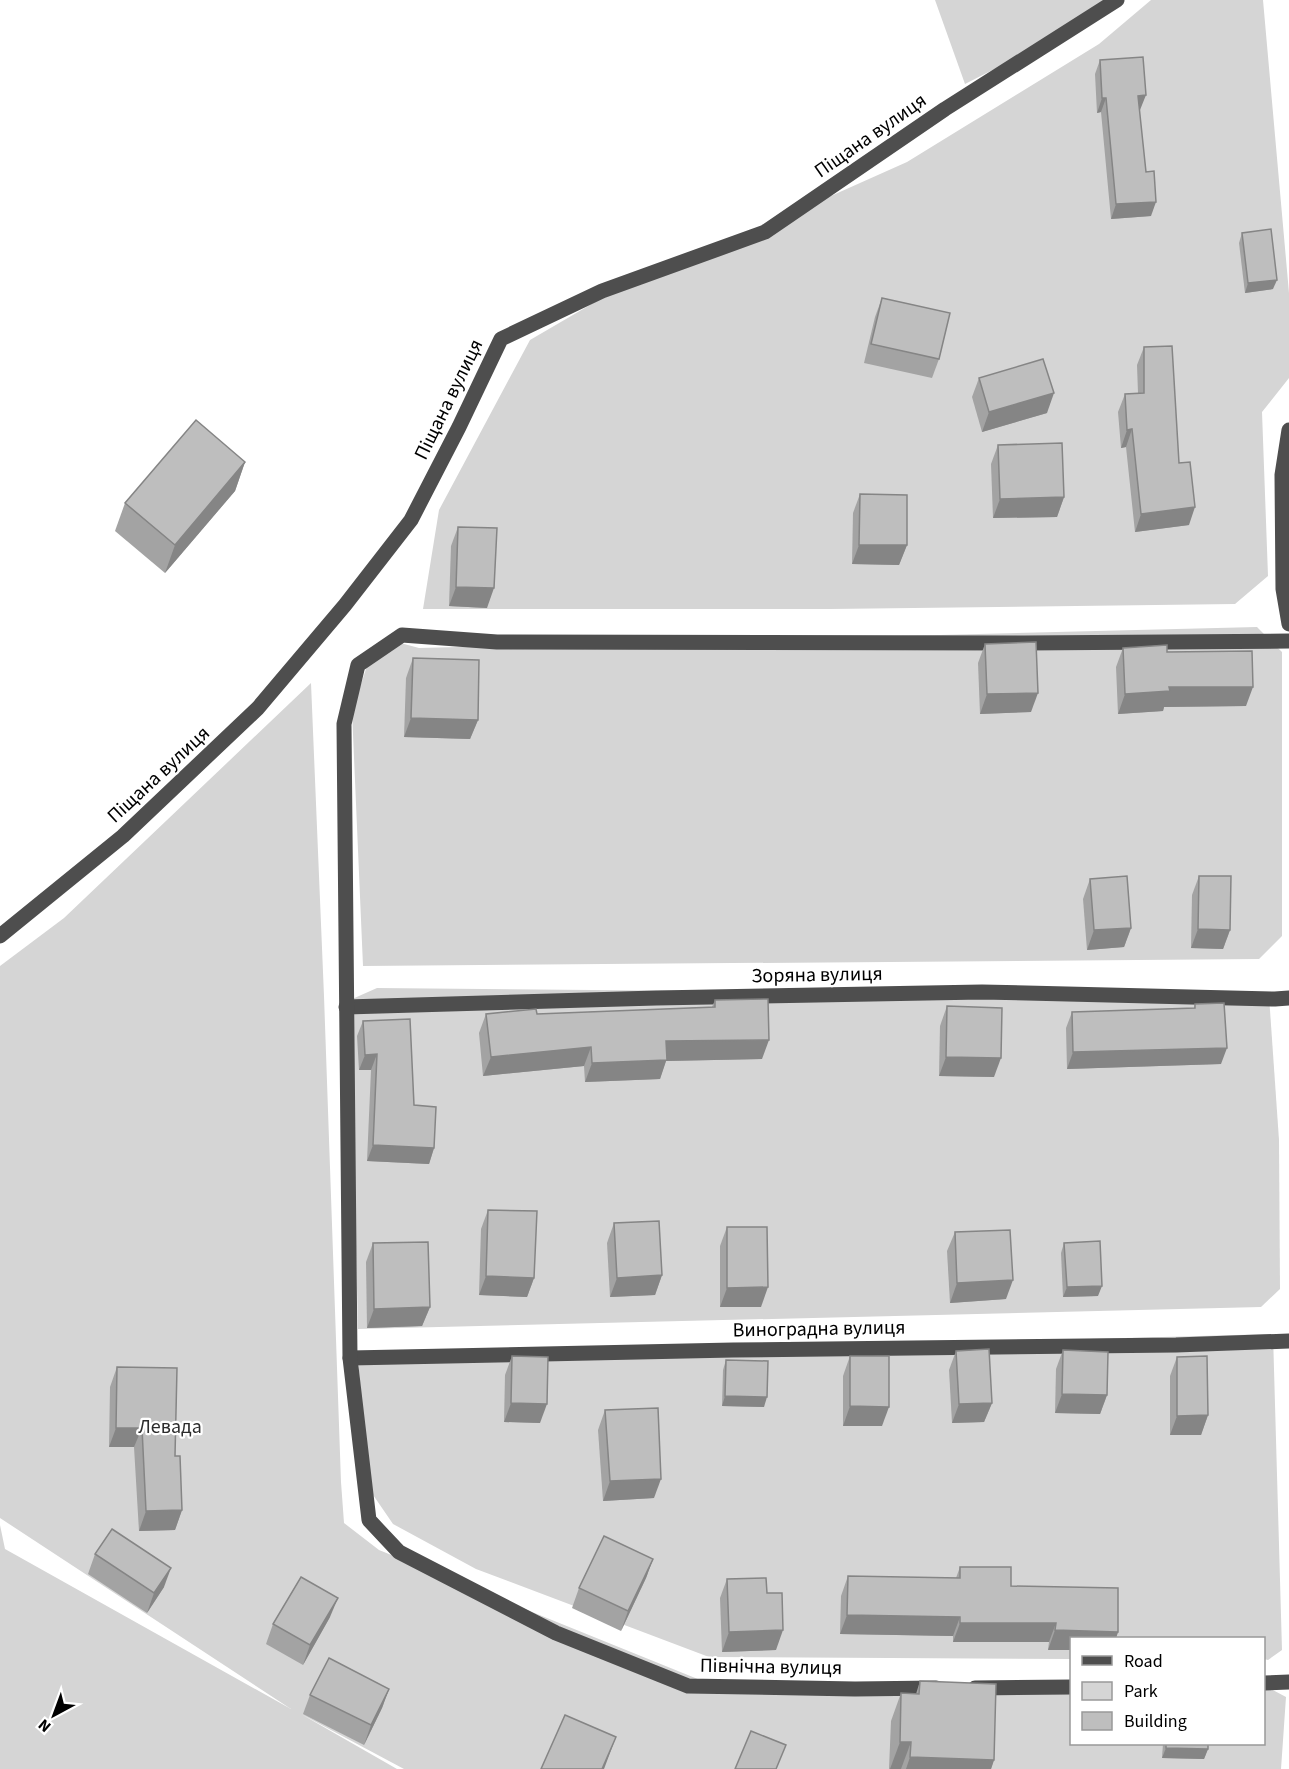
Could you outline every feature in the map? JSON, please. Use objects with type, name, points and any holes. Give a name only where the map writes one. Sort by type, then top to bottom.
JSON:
[{"type":"street","name":"Піщана вулиця","points":[[0,936],[123,836],[250,716],[345,605],[411,520],[501,339],[602,291],[765,232],[945,109],[1117,0]]},
{"type":"street","points":[[1289,430],[1282,475],[1283,590],[1289,624]]},
{"type":"street","points":[[350,1358],[344,724],[358,665],[402,635],[497,642],[1289,641]]},
{"type":"street","name":"Зоряна вулиця","points":[[346,1007],[982,992],[1289,998]]},
{"type":"street","name":"Виноградна вулиця","points":[[350,1358],[733,1350],[1176,1345],[1289,1341]]},
{"type":"street","name":"Північна вулиця","points":[[350,1358],[369,1520],[399,1552],[556,1633],[688,1686],[855,1689],[1070,1687]]},
{"type":"street","points":[[1265,1683],[1289,1682]]},
{"type":"green space","points":[[935,0],[1109,0],[1065,33],[965,84]]},
{"type":"green space","points":[[1151,0],[1263,0],[1289,293],[1289,378],[1262,412],[1268,576],[1235,604],[830,609],[423,609],[439,510],[530,340],[602,298],[907,162],[1099,44]]},
{"type":"green space","points":[[1257,627],[1282,652],[1282,936],[1259,959],[363,966],[352,711],[367,666],[393,641],[419,648]]},
{"type":"green space","name":"Левада","points":[[311,683],[344,1523],[379,1550],[720,1688],[1070,1687],[1070,1745],[1265,1745],[1265,1686],[1286,1697],[1281,1769],[404,1769],[301,1714],[397,1769],[0,1769],[0,1525],[5,1549],[291,1709],[0,1518],[0,966],[64,918]]},
{"type":"green space","points":[[377,988],[1269,996],[1279,1140],[1280,1289],[1261,1307],[358,1329],[350,1000]]},
{"type":"green space","points":[[1273,1334],[1282,1650],[1268,1660],[1265,1659],[1265,1637],[1070,1637],[1070,1659],[709,1657],[476,1569],[393,1524],[369,1489],[358,1359]]},
{"type":"building","points":[[1143,57],[1146,95],[1138,96],[1146,172],[1154,171],[1156,202],[1116,204],[1106,98],[1102,98],[1100,60]]},
{"type":"building","points":[[1271,229],[1277,280],[1248,283],[1242,233]]},
{"type":"building","points":[[882,298],[950,313],[939,359],[871,344]]},
{"type":"building","points":[[1172,346],[1179,463],[1190,462],[1195,507],[1141,514],[1132,429],[1127,430],[1125,394],[1144,393],[1144,347]]},
{"type":"building","points":[[1043,359],[1054,393],[989,412],[979,378]]},
{"type":"building","points":[[196,420],[245,462],[175,545],[125,503]]},
{"type":"building","points":[[1062,443],[1064,497],[1000,499],[998,445]]},
{"type":"building","points":[[860,494],[907,495],[907,545],[859,545]]},
{"type":"building","points":[[458,527],[497,528],[494,588],[456,587]]},
{"type":"building","points":[[1036,642],[1038,693],[987,694],[985,644]]},
{"type":"building","points":[[1167,645],[1167,652],[1252,651],[1253,687],[1169,687],[1170,691],[1125,694],[1123,648]]},
{"type":"building","points":[[413,658],[479,660],[478,720],[411,718]]},
{"type":"building","points":[[1127,876],[1131,928],[1094,930],[1090,879]]},
{"type":"building","points":[[1199,876],[1231,876],[1230,930],[1198,929]]},
{"type":"building","points":[[768,999],[769,1040],[666,1041],[667,1060],[592,1063],[591,1047],[491,1057],[486,1014],[536,1009],[537,1014],[715,1007],[715,1000]]},
{"type":"building","points":[[1224,1003],[1227,1048],[1073,1052],[1072,1012],[1195,1008],[1195,1004]]},
{"type":"building","points":[[947,1006],[1002,1008],[1001,1058],[946,1057]]},
{"type":"building","points":[[410,1019],[414,1105],[436,1107],[434,1148],[373,1145],[377,1054],[365,1055],[363,1021]]},
{"type":"building","points":[[488,1210],[537,1211],[534,1278],[486,1276]]},
{"type":"building","points":[[659,1221],[662,1275],[617,1278],[614,1223]]},
{"type":"building","points":[[727,1227],[767,1227],[768,1287],[727,1288]]},
{"type":"building","points":[[1010,1230],[1013,1280],[957,1283],[955,1232]]},
{"type":"building","points":[[1100,1241],[1102,1286],[1067,1287],[1064,1243]]},
{"type":"building","points":[[428,1242],[430,1307],[374,1309],[373,1243]]},
{"type":"building","points":[[989,1349],[992,1403],[959,1404],[956,1351]]},
{"type":"building","points":[[1063,1350],[1108,1352],[1107,1395],[1062,1394]]},
{"type":"building","points":[[512,1356],[548,1357],[547,1404],[511,1403]]},
{"type":"building","points":[[850,1356],[889,1356],[889,1407],[850,1406]]},
{"type":"building","points":[[1207,1356],[1208,1415],[1177,1416],[1177,1357]]},
{"type":"building","points":[[726,1360],[768,1361],[767,1397],[725,1396]]},
{"type":"building","points":[[117,1367],[177,1368],[175,1456],[180,1456],[182,1510],[146,1511],[142,1428],[116,1428]]},
{"type":"building","points":[[658,1408],[661,1479],[610,1481],[605,1410]]},
{"type":"building","points":[[112,1529],[171,1568],[154,1593],[95,1554]]},
{"type":"building","points":[[604,1536],[653,1559],[628,1611],[579,1588]]},
{"type":"building","points":[[960,1567],[1011,1567],[1011,1586],[1118,1588],[1118,1632],[1055,1630],[1056,1623],[960,1623],[960,1617],[847,1615],[848,1576],[960,1578]]},
{"type":"building","points":[[301,1577],[338,1598],[310,1645],[273,1624]]},
{"type":"building","points":[[766,1578],[767,1593],[782,1593],[783,1630],[729,1632],[727,1579]]},
{"type":"building","points":[[329,1658],[389,1689],[371,1725],[310,1695]]},
{"type":"building","points":[[920,1681],[996,1684],[994,1760],[910,1757],[911,1742],[900,1742],[901,1693],[919,1694]]},
{"type":"building","points":[[565,1715],[616,1737],[602,1769],[541,1769]]},
{"type":"building","points":[[751,1731],[786,1745],[776,1769],[735,1769]]},
{"type":"building","points":[[1166,1745],[1208,1745],[1208,1749],[1166,1748]]}]
